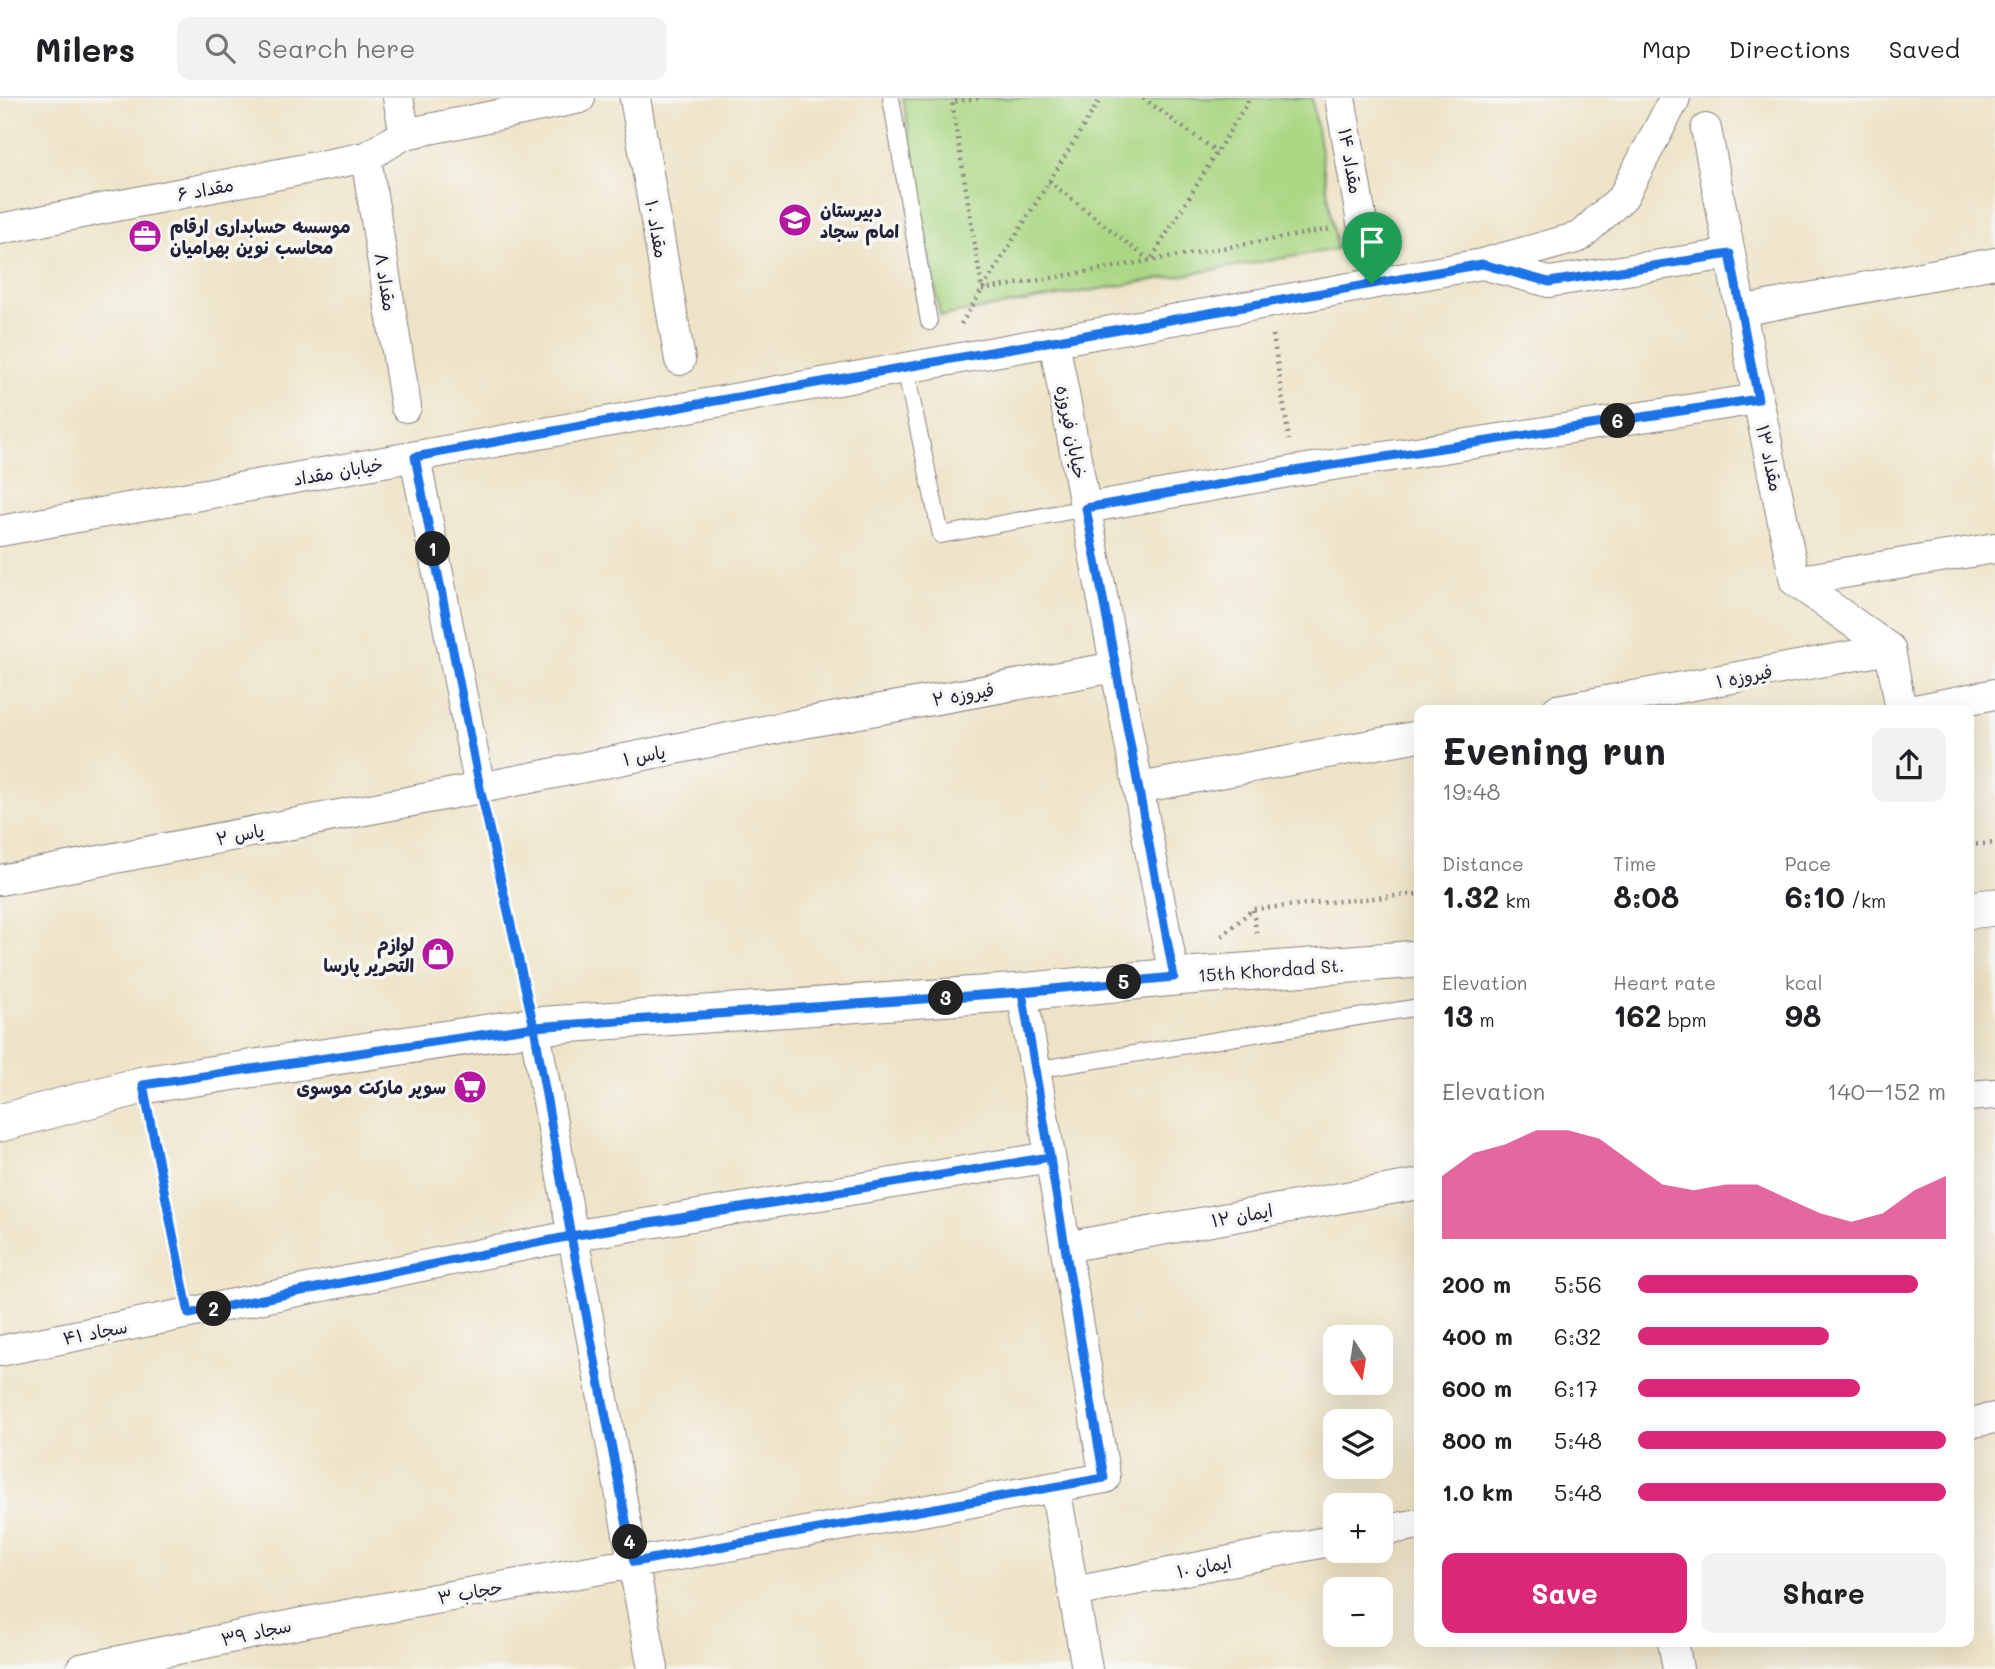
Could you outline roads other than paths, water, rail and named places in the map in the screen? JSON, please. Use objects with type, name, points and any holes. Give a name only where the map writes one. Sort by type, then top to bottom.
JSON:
[{"type":"street","points":[[398,98],[405,134]]},
{"type":"street","name":"مقداد ۶","points":[[0,229],[366,157],[405,134],[580,98]]},
{"type":"street","name":"مقداد ۱۰","points":[[635,98],[680,360]]},
{"type":"street","name":"مقداد ۱۴","points":[[1340,98],[1363,223]]},
{"type":"street","name":"خیابان مقداد","points":[[0,531],[1482,264],[1579,237],[1623,197],[1675,98]]},
{"type":"street","name":"مقداد ۱۳","points":[[1706,129],[1795,581]]},
{"type":"street","name":"مقداد ۸","points":[[366,157],[405,407]]},
{"type":"street","points":[[1482,264],[1549,282],[1730,254]]},
{"type":"street","points":[[1740,310],[1995,263]]},
{"type":"street","name":"خیابان فیروزه","points":[[1054,341],[1174,977]]},
{"type":"street","points":[[1086,508],[1294,471],[1758,399]]},
{"type":"street","points":[[415,457],[480,788]]},
{"type":"street","points":[[1795,581],[1995,548]]},
{"type":"street","points":[[1795,581],[1890,649],[1900,705]]},
{"type":"street","name":"فیروزه ۱","points":[[1584,705],[1890,649]]},
{"type":"street","name":"فیروزه ۲","points":[[809,722],[1116,667]]},
{"type":"street","points":[[1940,705],[1995,694]]},
{"type":"street","name":"یاس ۱","points":[[480,788],[809,722]]},
{"type":"street","points":[[1139,788],[1414,737]]},
{"type":"street","name":"یاس ۲","points":[[0,880],[480,788]]},
{"type":"street","points":[[1974,909],[1995,907]]},
{"type":"street","name":"15th Khordad St.","points":[[0,1123],[143,1085],[534,1027],[1022,992],[1174,977],[1414,959]]},
{"type":"street","points":[[1022,992],[1065,1247]]},
{"type":"street","points":[[534,1027],[653,1669]]},
{"type":"street","points":[[1974,1096],[1995,1094]]},
{"type":"street","name":"سجاد ۴۱","points":[[0,1351],[571,1236],[1050,1157]]},
{"type":"street","name":"ایمان ۱۲","points":[[1065,1247],[1414,1185]]},
{"type":"street","name":"حجاب ۳","points":[[307,1622],[1104,1478],[1065,1247]]},
{"type":"street","points":[[1974,1422],[1995,1418]]},
{"type":"street","points":[[1055,1487],[1087,1669]]},
{"type":"street","points":[[1393,1529],[1414,1525]]},
{"type":"street","name":"ایمان ۱۰","points":[[1074,1592],[1323,1542]]},
{"type":"street","name":"سجاد ۳۹","points":[[81,1669],[307,1622]]},
{"type":"street","points":[[1674,1647],[1678,1669]]},
{"type":"lane","points":[[891,98],[929,322]]},
{"type":"lane","points":[[905,368],[941,536],[1086,508]]},
{"type":"lane","points":[[1035,1070],[1414,1008]]},
{"type":"place","name":"دبیرستان امام سجاد","points":[[795,220]]},
{"type":"place","name":"موسسه حسابداری ارقام محاسب نوین بهرامیان","points":[[145,236]]},
{"type":"place","name":"لوازم التحریر پارسا","points":[[438,954]]},
{"type":"place","name":"سوپر مارکت موسوی","points":[[470,1087]]}]
